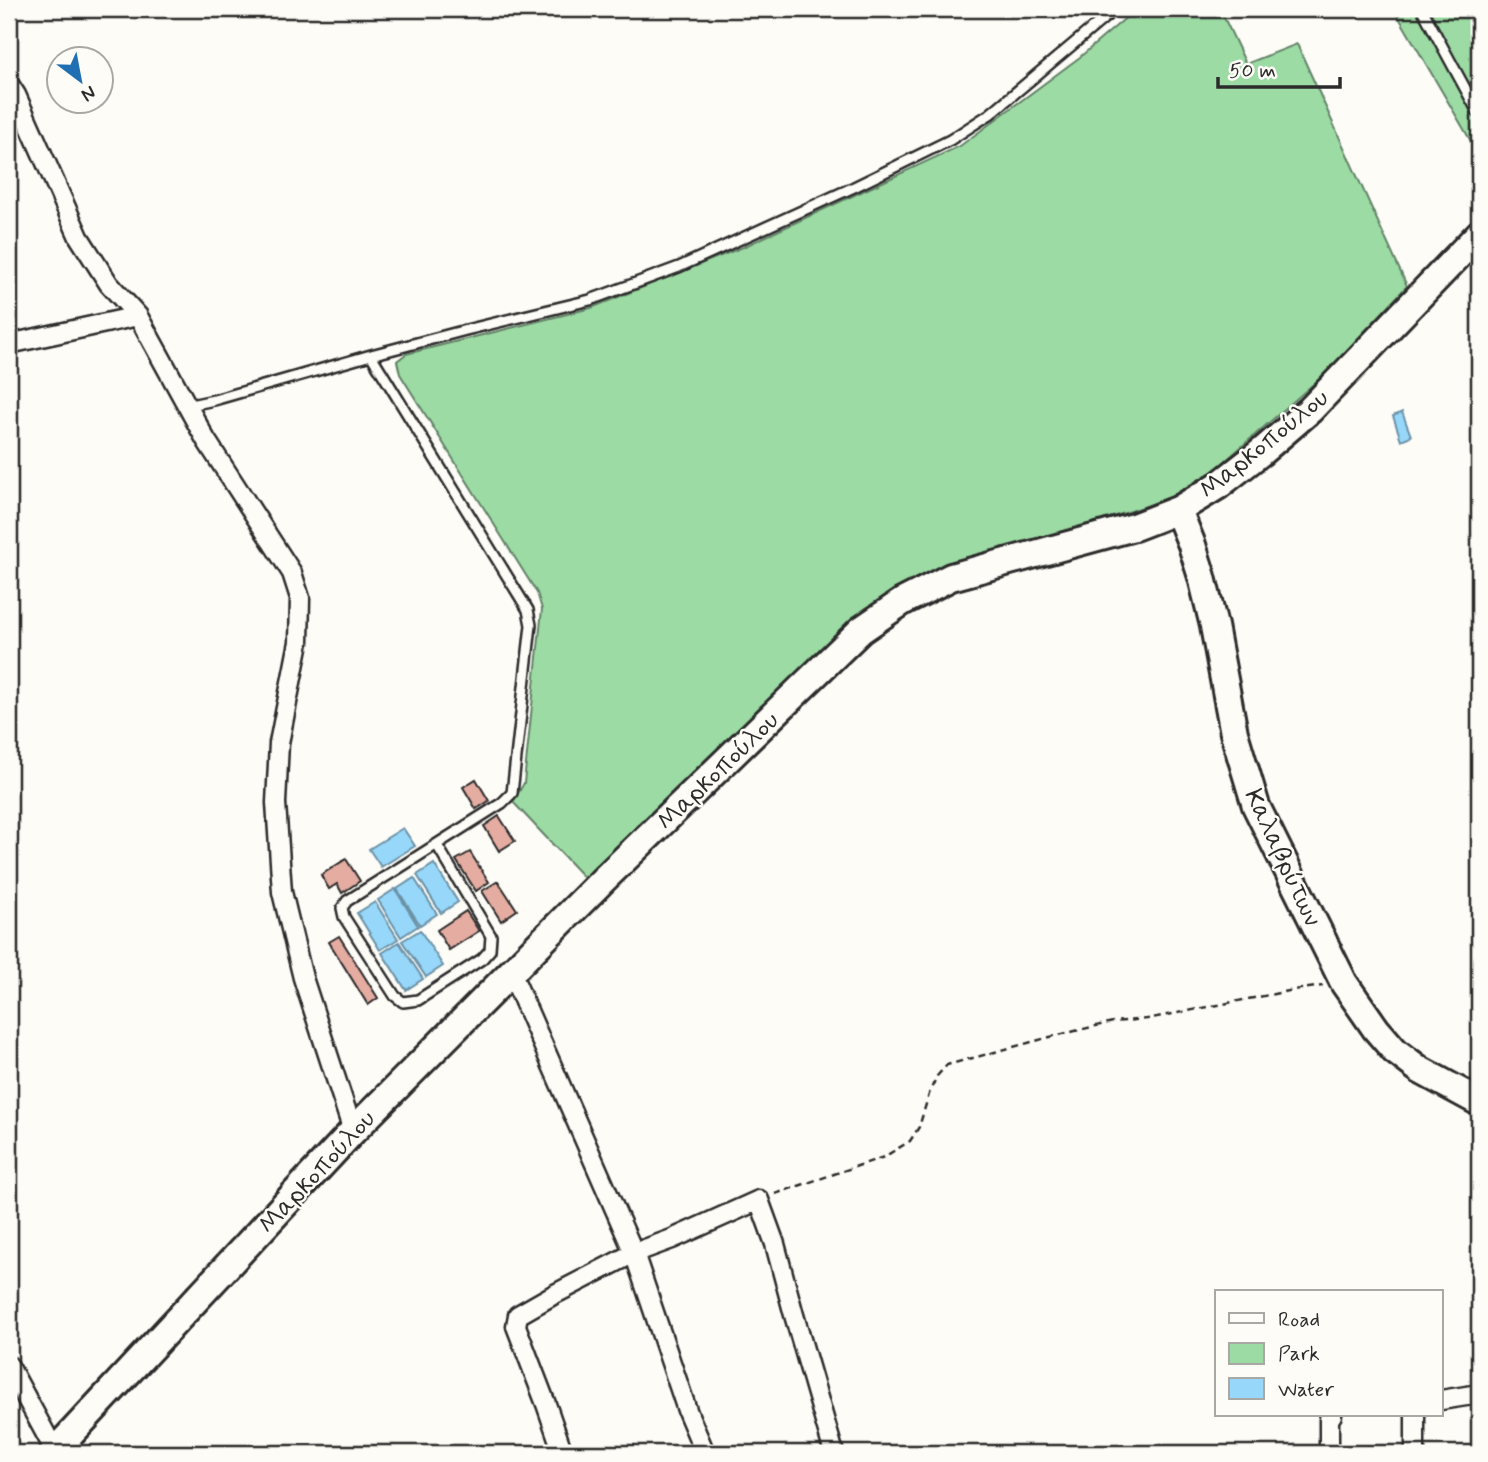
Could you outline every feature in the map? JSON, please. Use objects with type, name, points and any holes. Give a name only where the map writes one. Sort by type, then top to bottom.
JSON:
[{"type":"street","points":[[9,85],[16,95],[79,236],[109,284],[138,316],[185,406],[292,573],[300,598],[299,642],[279,743],[276,791],[282,892],[303,978],[353,1131]]},
{"type":"street","name":"Μαρκοπούλου","points":[[54,1452],[353,1131],[631,853],[861,630],[902,602],[951,577],[1134,527],[1178,510],[1219,485],[1310,410],[1479,234]]},
{"type":"street","points":[[9,344],[138,316]]},
{"type":"street","name":"Καλαβρύτων","points":[[1178,510],[1202,578],[1234,733],[1256,806],[1344,983],[1376,1030],[1395,1051],[1420,1070],[1479,1102]]},
{"type":"street","points":[[511,972],[634,1253],[688,1413],[705,1453]]},
{"type":"street","points":[[563,1453],[516,1326],[518,1315],[634,1253],[760,1200],[834,1453]]},
{"type":"street","points":[[9,1366],[54,1452]]},
{"type":"street","points":[[1442,1400],[1479,1394]]},
{"type":"street","points":[[1329,1453],[1331,1416]]},
{"type":"street","points":[[1415,1416],[1415,1453]]},
{"type":"lane","points":[[185,406],[370,355],[590,300],[679,267],[950,140],[990,114],[1115,9]]},
{"type":"lane","points":[[1422,9],[1479,114]]},
{"type":"lane","points":[[370,355],[528,610],[531,625],[512,793],[502,803],[346,901],[342,908],[344,917],[395,996],[403,1002],[418,1000],[482,959],[490,950],[491,936],[437,845]]},
{"type":"path","points":[[760,1200],[884,1157],[910,1141],[919,1127],[937,1076],[947,1065],[1113,1022],[1147,1019],[1294,990],[1344,983]]},
{"type":"green space","points":[[1136,9],[1220,9],[1246,64],[1297,44],[1407,286],[1326,373],[1209,475],[1180,493],[1150,505],[936,571],[589,883],[513,802],[524,783],[542,609],[537,593],[400,374],[397,361],[406,354],[591,308],[743,247],[960,146],[1080,57]]},
{"type":"green space","points":[[1394,9],[1479,9],[1479,155]]},
{"type":"water","points":[[1402,412],[1411,436],[1401,440],[1393,416]]},
{"type":"water","points":[[403,828],[415,846],[381,867],[369,849]]},
{"type":"water","points":[[434,864],[458,902],[441,913],[417,875]]},
{"type":"water","points":[[414,878],[437,914],[420,925],[397,889]]},
{"type":"water","points":[[395,889],[418,926],[401,937],[378,900]]},
{"type":"water","points":[[375,902],[398,939],[380,950],[357,913]]},
{"type":"water","points":[[420,930],[443,966],[426,977],[402,941]]},
{"type":"water","points":[[399,942],[423,979],[406,990],[382,953]]},
{"type":"building","points":[[476,779],[489,801],[476,809],[463,787]]},
{"type":"building","points":[[499,816],[515,841],[499,851],[484,826]]},
{"type":"building","points":[[470,852],[489,882],[476,891],[456,860]]},
{"type":"building","points":[[346,859],[360,881],[342,893],[337,884],[329,889],[321,875]]},
{"type":"building","points":[[498,881],[517,910],[501,921],[482,891]]},
{"type":"building","points":[[466,911],[479,931],[449,950],[437,930]]},
{"type":"building","points":[[339,936],[378,998],[368,1005],[329,942]]}]
